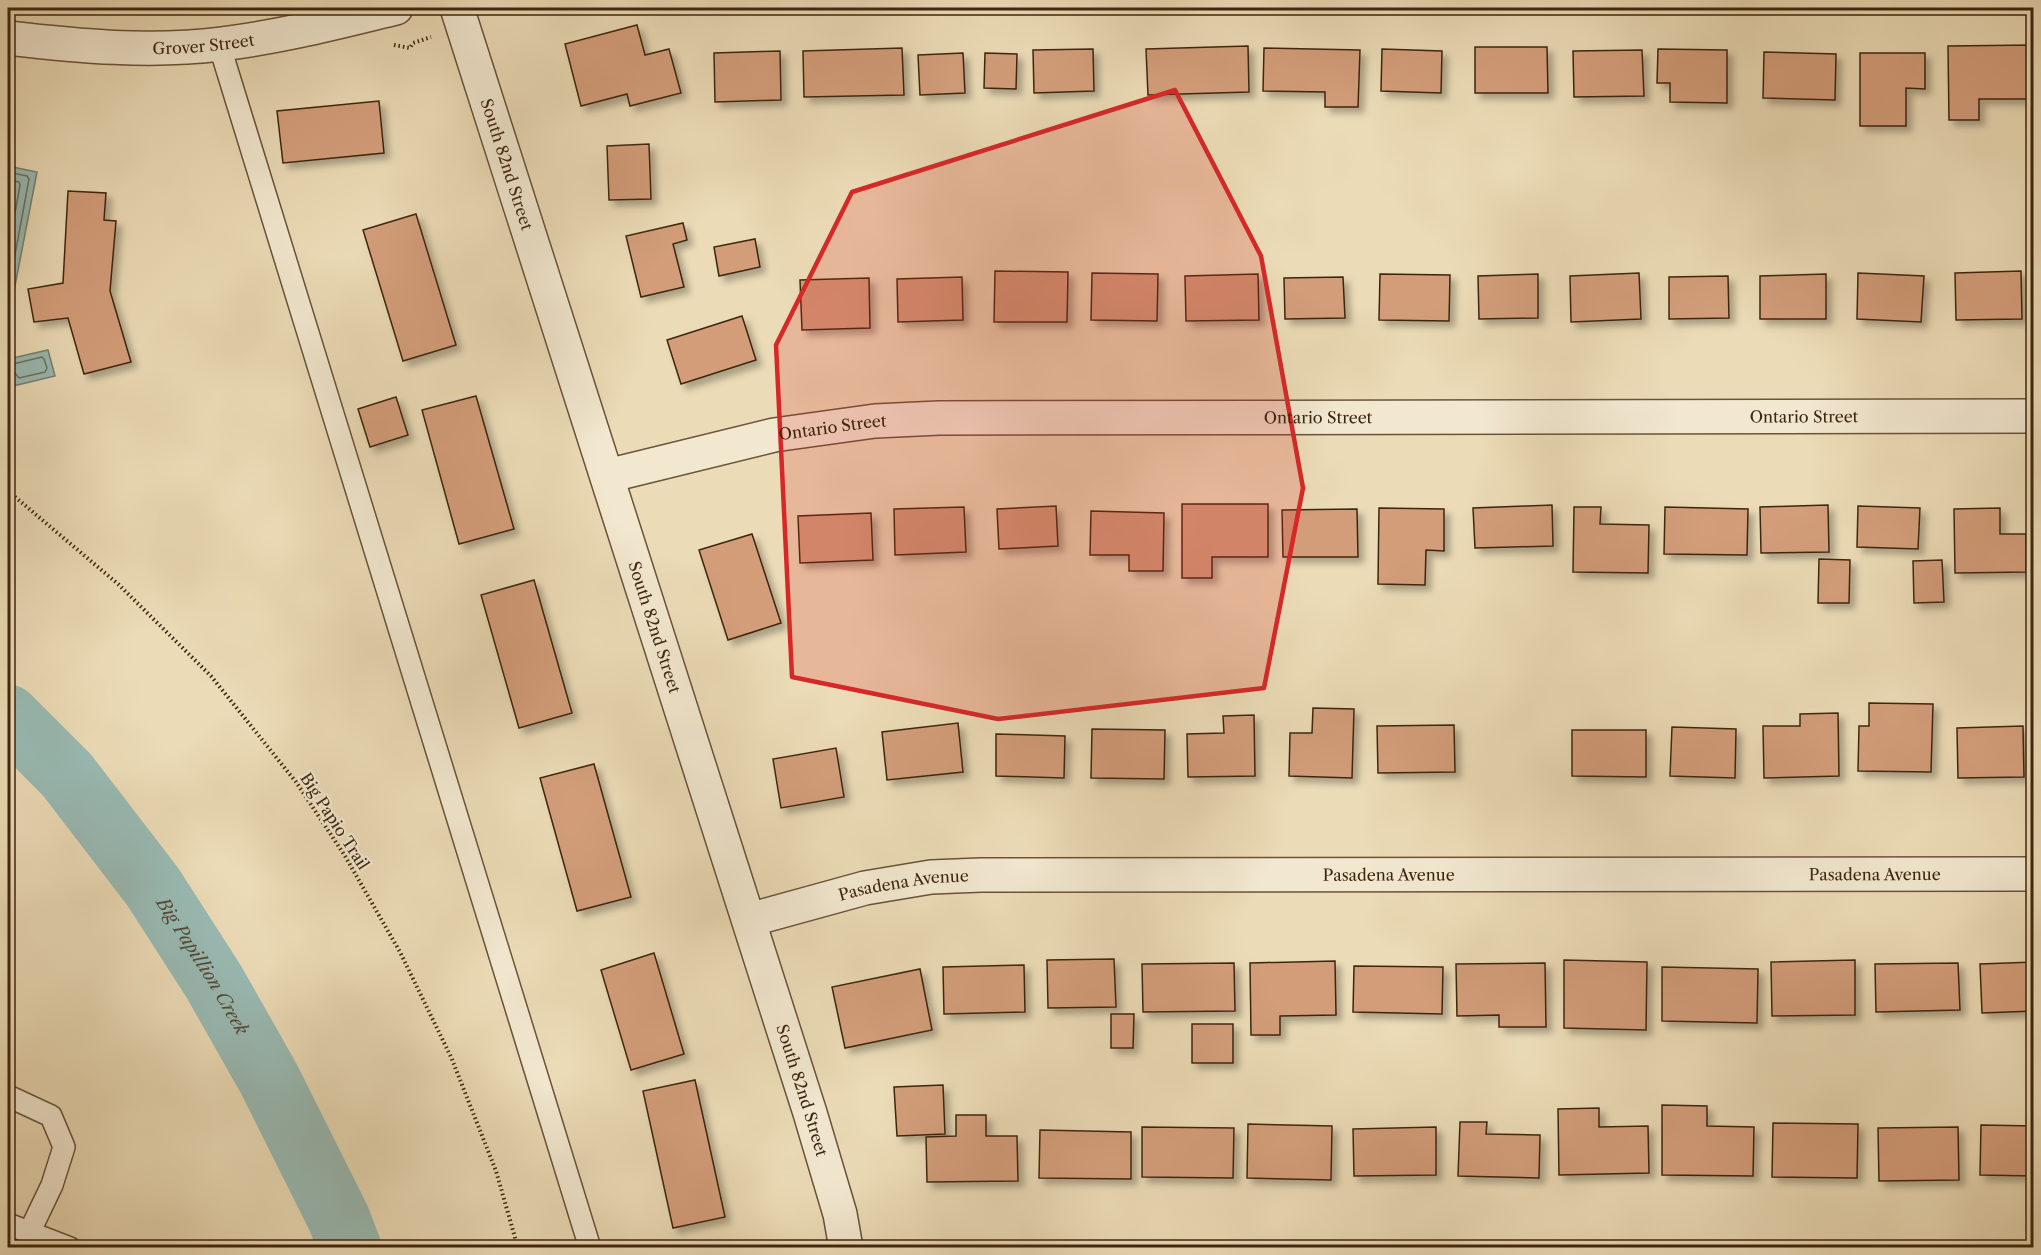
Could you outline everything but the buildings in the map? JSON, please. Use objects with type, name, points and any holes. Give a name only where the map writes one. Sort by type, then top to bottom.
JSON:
[{"type":"street","name":"Grover Street","points":[[8,38],[84,47],[219,44],[280,36],[396,8]]},
{"type":"street","name":"South 82nd Street","points":[[457,8],[810,1113],[840,1214],[846,1248]]},
{"type":"street","name":"Ontario Street","points":[[607,477],[774,435],[875,421],[939,418],[2034,416]]},
{"type":"street","name":"Pasadena Avenue","points":[[749,920],[865,888],[931,877],[981,875],[2034,874]]},
{"type":"lane","points":[[219,44],[590,1248]]},
{"type":"lane","points":[[8,1096],[51,1116],[64,1147],[52,1185],[29,1233]]},
{"type":"lane","points":[[8,1224],[70,1248]]},
{"type":"path","name":"Big Papio Trail","points":[[8,491],[118,584],[211,676],[302,791],[345,856],[400,952],[451,1057],[496,1171],[518,1248]]},
{"type":"path","points":[[799,1248],[804,1242]]},
{"type":"highlighted area","points":[[1175,90],[1261,256],[1303,488],[1264,688],[998,719],[792,677],[776,345],[852,192]]},
{"type":"water","points":[[8,166],[37,172],[14,291],[8,290]]},
{"type":"water","points":[[48,350],[55,376],[13,386],[8,359]]},
{"type":"waterway","name":"Big Papillion Creek","points":[[8,716],[67,775],[153,887],[214,982],[269,1079],[339,1219],[350,1248]]}]
